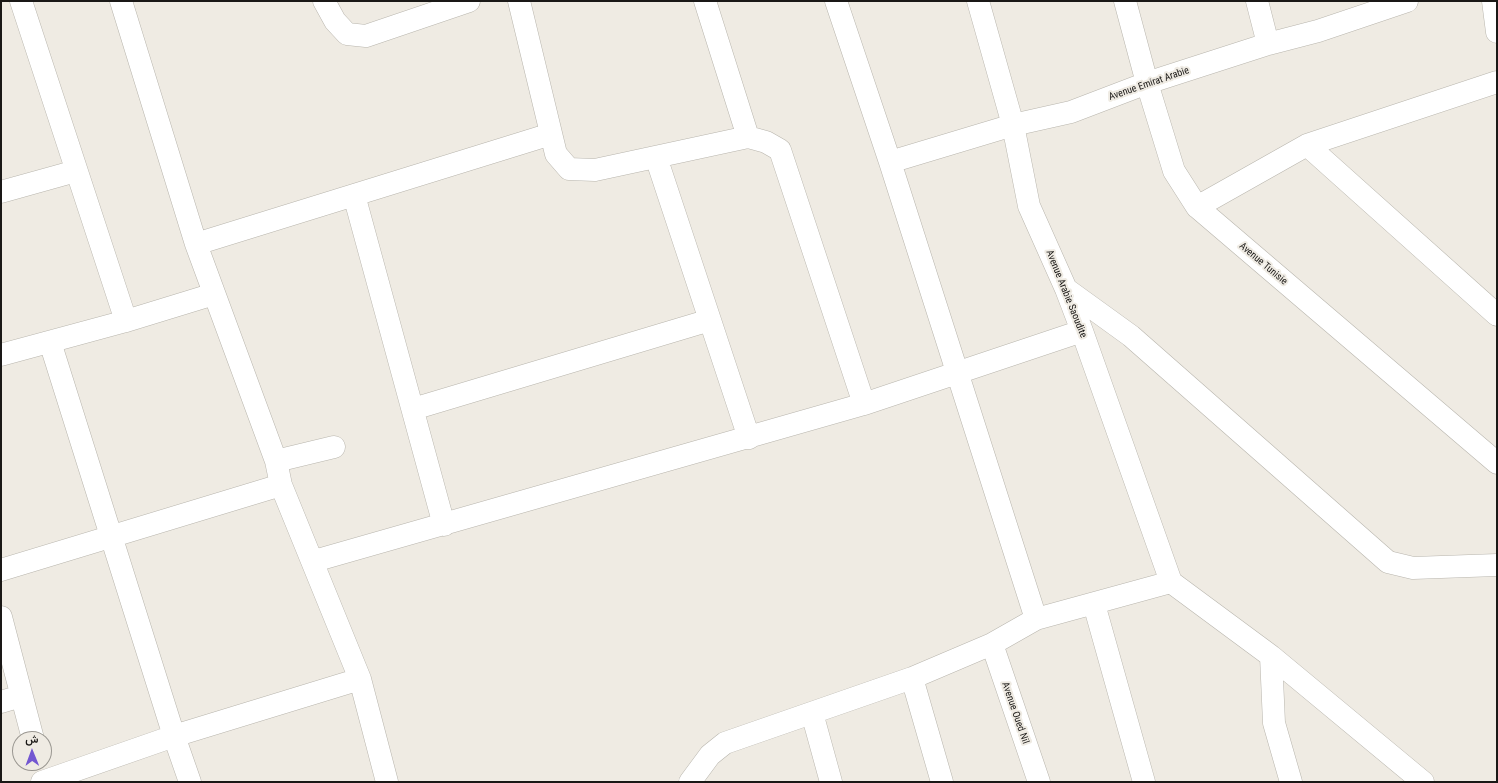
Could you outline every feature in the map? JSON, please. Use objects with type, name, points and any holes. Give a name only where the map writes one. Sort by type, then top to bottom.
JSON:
[{"type":"street","points":[[21,1],[126,321]]},
{"type":"street","points":[[121,1],[196,244],[276,461],[281,485],[314,561],[360,679],[387,782]]},
{"type":"street","points":[[324,1],[335,21],[347,34],[366,36],[469,1]]},
{"type":"street","points":[[519,1],[556,154],[570,169],[595,170],[748,137],[766,142],[780,150],[864,404]]},
{"type":"street","points":[[705,1],[748,137]]},
{"type":"street","points":[[836,1],[890,162],[1036,619]]},
{"type":"street","name":"Avenue Arabie Saoudite","points":[[978,1],[1013,124],[1029,206],[1066,289],[1082,331],[1171,582]]},
{"type":"street","name":"Avenue Tunisie","points":[[1125,1],[1147,84],[1174,171],[1197,207],[1497,463]]},
{"type":"street","points":[[1257,1],[1268,44]]},
{"type":"street","name":"Avenue Emirat Arabie","points":[[890,162],[1013,124],[1071,112],[1147,84],[1268,44],[1318,31],[1384,4],[1407,1]]},
{"type":"street","points":[[1493,1],[1497,32]]},
{"type":"street","points":[[1197,207],[1306,145],[1497,82]]},
{"type":"street","points":[[196,244],[551,134]]},
{"type":"street","points":[[1306,145],[1497,315]]},
{"type":"street","points":[[656,157],[749,438]]},
{"type":"street","points":[[1,192],[76,171]]},
{"type":"street","points":[[354,195],[414,409],[444,525]]},
{"type":"street","points":[[1066,289],[1131,336],[1388,562],[1413,568],[1497,565]]},
{"type":"street","points":[[1,355],[126,321],[214,294]]},
{"type":"street","points":[[414,409],[710,320]]},
{"type":"street","points":[[314,561],[864,404],[1082,331]]},
{"type":"street","points":[[50,342],[110,537],[190,782]]},
{"type":"street","points":[[276,461],[334,448]]},
{"type":"street","points":[[1,570],[281,485]]},
{"type":"street","points":[[690,782],[710,755],[725,743],[912,678],[992,644],[1036,619],[1171,582],[1271,656],[1423,782]]},
{"type":"street","points":[[1094,604],[1144,782]]},
{"type":"street","points":[[1,617],[11,699],[29,731]]},
{"type":"street","name":"Avenue Oued Nil","points":[[992,644],[1039,782]]},
{"type":"street","points":[[1271,656],[1274,723],[1291,782]]},
{"type":"street","points":[[912,678],[942,782]]},
{"type":"street","points":[[43,777],[360,679]]},
{"type":"street","points":[[812,713],[831,782]]}]
